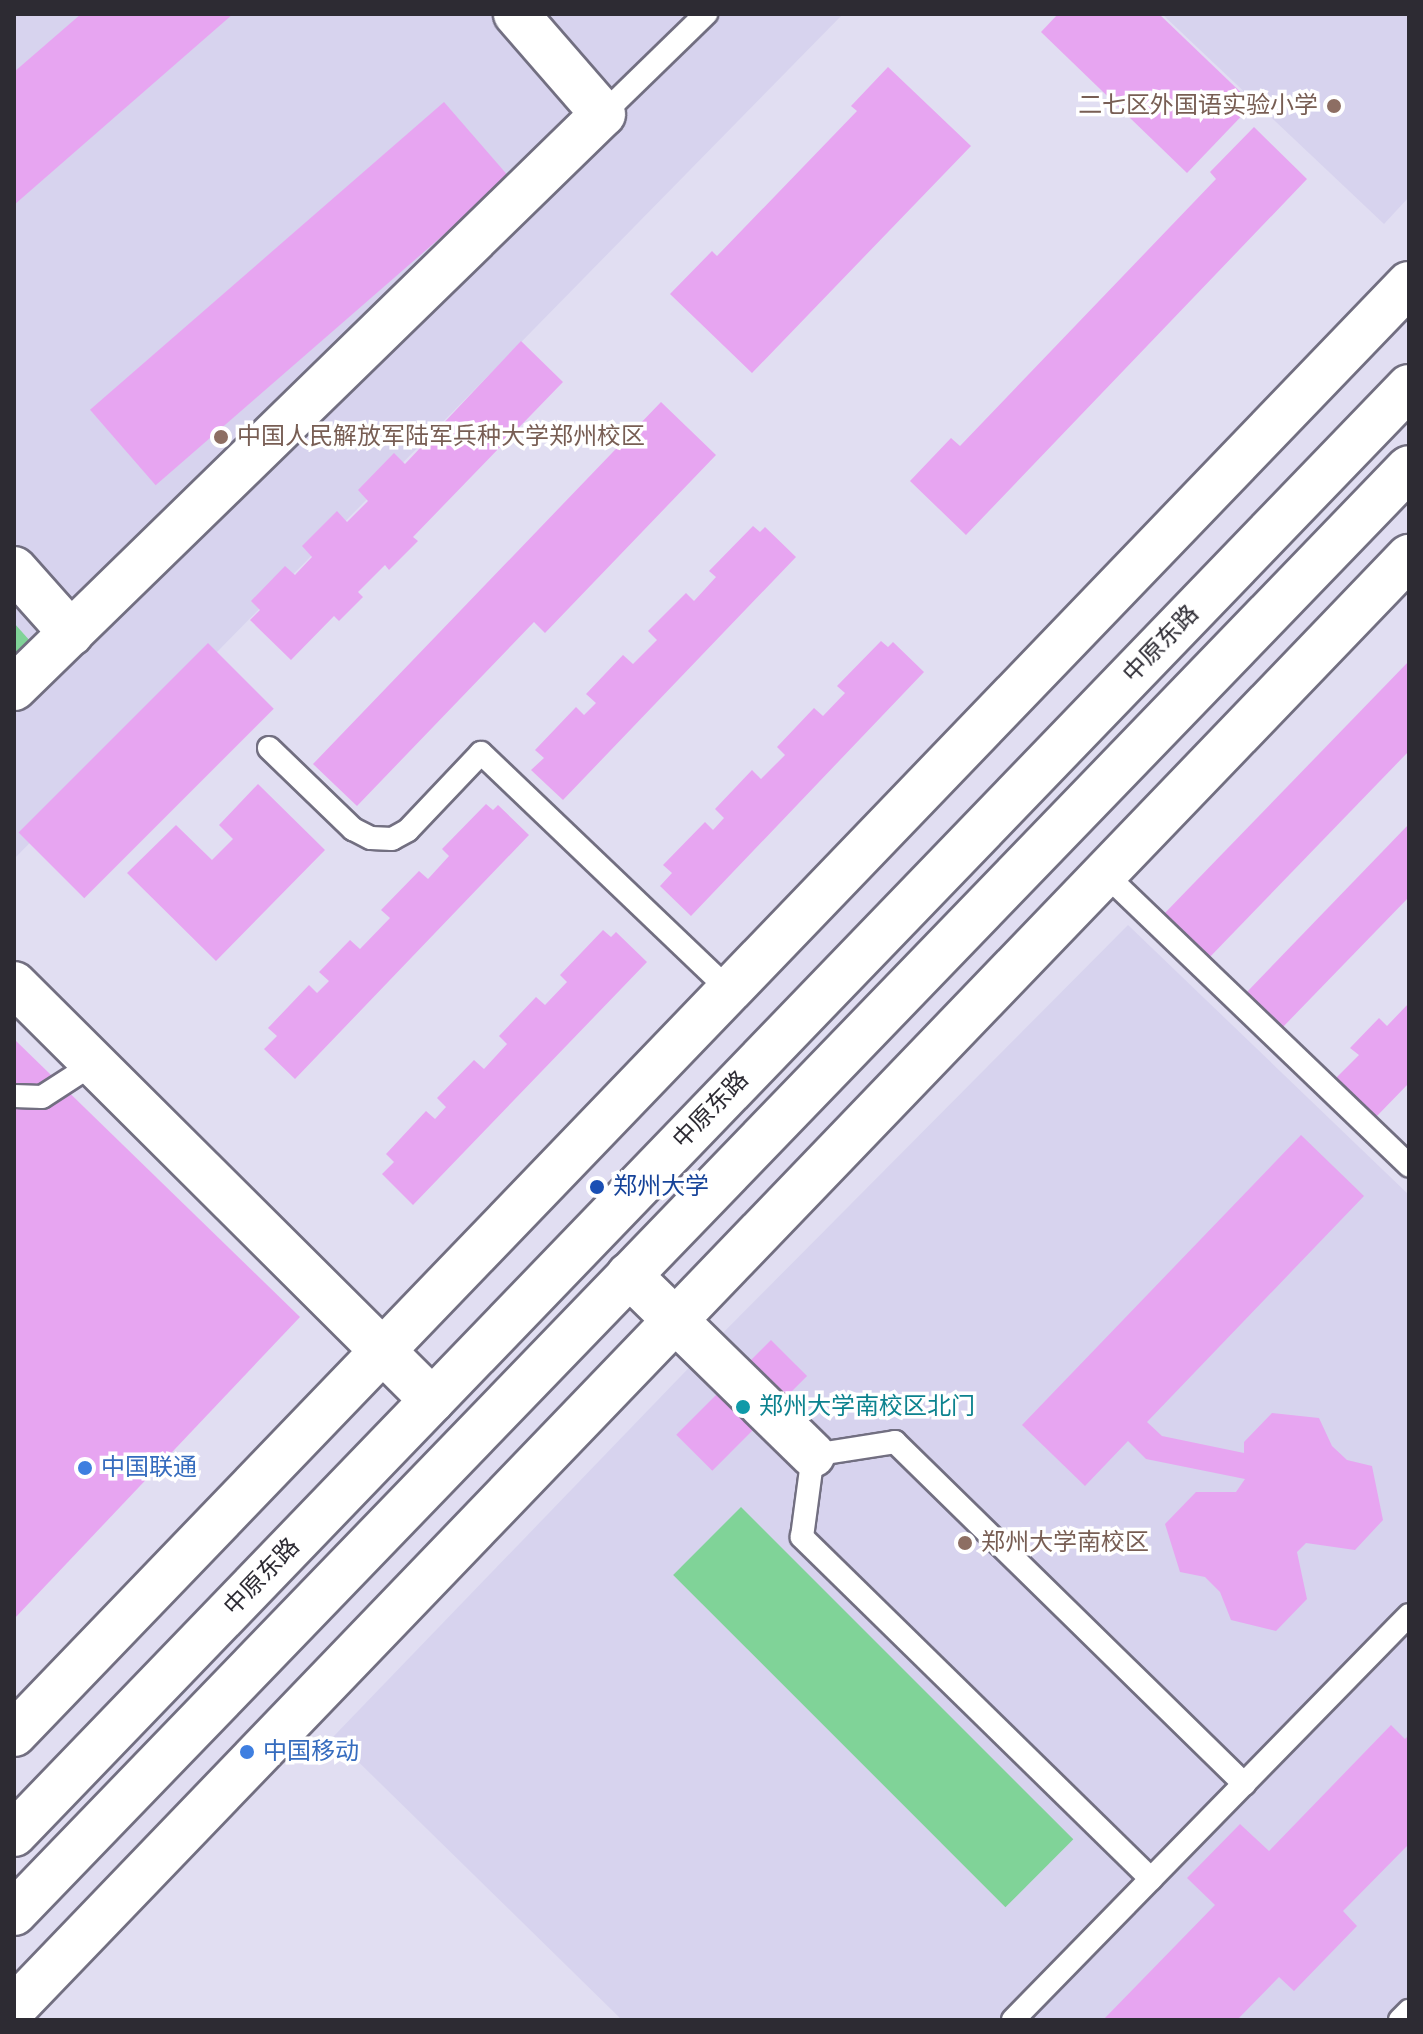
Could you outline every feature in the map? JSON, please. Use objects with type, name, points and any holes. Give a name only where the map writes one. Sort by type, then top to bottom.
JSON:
[{"type":"street","points":[[14,688],[603,114],[516,14]]},
{"type":"street","points":[[14,1734],[386,1351],[1409,284]]},
{"type":"street","name":"中原东路","points":[[14,1834],[1409,387]]},
{"type":"street","points":[[14,1913],[1409,468]]},
{"type":"street","points":[[14,2008],[677,1322],[1103,872],[1409,557]]},
{"type":"street","points":[[14,569],[71,633]]},
{"type":"street","points":[[14,984],[432,1400]]},
{"type":"street","points":[[629,1275],[813,1455]]},
{"type":"lane","points":[[603,114],[706,14]]},
{"type":"lane","points":[[269,748],[353,829],[371,838],[392,839],[408,830],[481,753],[729,990]]},
{"type":"lane","points":[[1103,872],[1409,1165]]},
{"type":"lane","points":[[14,1096],[42,1097],[93,1064]]},
{"type":"lane","points":[[1151,1879],[802,1537],[813,1455],[895,1442],[1244,1784]]},
{"type":"lane","points":[[1013,2020],[1409,1615]]},
{"type":"lane","points":[[1400,2020],[1409,2011]]},
{"type":"shaded area","name":"中国人民解放军陆军兵种大学郑州校区","points":[[14,14],[843,14],[14,859]]},
{"type":"shaded area","name":"二七区外国语实验小学","points":[[1162,14],[1409,14],[1409,197],[1384,224]]},
{"type":"shaded area","name":"郑州大学南校区","points":[[1128,925],[1409,1195],[1409,2020],[622,2020],[333,1737],[707,1349]]},
{"type":"green space","points":[[14,623],[31,642],[14,658]]},
{"type":"green space","points":[[741,1507],[1073,1839],[1005,1907],[673,1575]]},
{"type":"building","points":[[81,14],[233,14],[14,205],[14,72]]},
{"type":"building","points":[[1058,14],[1159,14],[1253,104],[1187,173],[1041,32]]},
{"type":"building","points":[[888,67],[971,146],[752,373],[670,294],[712,251],[717,256],[857,111],[851,106]]},
{"type":"building","points":[[444,102],[510,177],[156,485],[90,410]]},
{"type":"building","points":[[1254,127],[1307,179],[966,535],[910,481],[951,438],[960,446],[1216,179],[1210,172]]},
{"type":"building","points":[[521,341],[563,382],[413,537],[418,541],[389,570],[385,565],[358,592],[363,597],[339,621],[334,616],[291,660],[250,620],[260,610],[251,601],[285,566],[295,575],[312,557],[302,546],[337,511],[347,522],[368,501],[358,490],[394,453],[405,464]]},
{"type":"building","points":[[661,402],[716,455],[545,633],[534,622],[357,806],[313,764]]},
{"type":"building","points":[[753,526],[760,532],[765,527],[796,557],[563,800],[531,770],[544,758],[535,750],[576,707],[584,715],[596,703],[586,694],[623,655],[633,664],[657,640],[648,631],[686,593],[694,601],[716,577],[709,571]]},
{"type":"building","points":[[881,641],[888,647],[893,642],[924,672],[691,916],[660,886],[672,873],[663,865],[705,822],[713,830],[724,818],[715,809],[752,770],[761,779],[785,755],[777,747],[814,708],[823,716],[845,693],[837,686]]},
{"type":"building","points":[[208,643],[274,709],[84,898],[18,833]]},
{"type":"building","points":[[1409,661],[1409,751],[1207,960],[1162,916]]},
{"type":"building","points":[[258,784],[325,850],[216,961],[127,873],[176,825],[212,860],[233,839],[219,825]]},
{"type":"building","points":[[486,804],[493,810],[498,805],[529,835],[295,1079],[264,1049],[277,1036],[268,1028],[309,985],[317,993],[329,981],[319,972],[350,940],[360,949],[390,918],[381,910],[419,871],[428,879],[449,856],[442,849]]},
{"type":"building","points":[[1409,824],[1409,897],[1281,1029],[1245,994]]},
{"type":"building","points":[[603,930],[611,937],[616,932],[647,962],[413,1205],[382,1174],[394,1162],[386,1154],[426,1111],[435,1119],[446,1107],[437,1098],[474,1060],[484,1069],[507,1044],[499,1036],[536,997],[545,1005],[567,982],[560,975]]},
{"type":"building","points":[[1409,1003],[1409,1083],[1376,1117],[1336,1078],[1359,1055],[1350,1048],[1379,1018],[1387,1026]]},
{"type":"building","name":"中国联通","points":[[14,1039],[300,1317],[14,1619]]},
{"type":"building","points":[[1301,1135],[1364,1196],[1147,1422],[1162,1436],[1244,1453],[1244,1442],[1272,1413],[1319,1418],[1332,1446],[1347,1460],[1372,1466],[1383,1520],[1355,1550],[1306,1543],[1297,1552],[1307,1599],[1276,1631],[1231,1620],[1220,1592],[1205,1577],[1180,1572],[1165,1524],[1196,1492],[1236,1492],[1245,1479],[1146,1459],[1128,1441],[1085,1486],[1022,1425]]},
{"type":"building","name":"郑州大学南校区北门","points":[[771,1340],[807,1376],[712,1471],[676,1435]]},
{"type":"building","points":[[1391,1725],[1405,1739],[1409,1735],[1409,1844],[1343,1911],[1357,1926],[1294,1991],[1279,1977],[1237,2020],[1103,2020],[1215,1905],[1187,1878],[1240,1824],[1269,1851]]},
{"type":"place","name":"二七区外国语实验小学","points":[[1334,106]]},
{"type":"place","name":"中国人民解放军陆军兵种大学郑州校区","points":[[221,437]]},
{"type":"place","name":"郑州大学","points":[[597,1187]]},
{"type":"place","name":"郑州大学南校区北门","points":[[743,1407]]},
{"type":"place","name":"中国联通","points":[[85,1468]]},
{"type":"place","name":"郑州大学南校区","points":[[965,1543]]},
{"type":"place","name":"中国移动","points":[[247,1752]]}]
